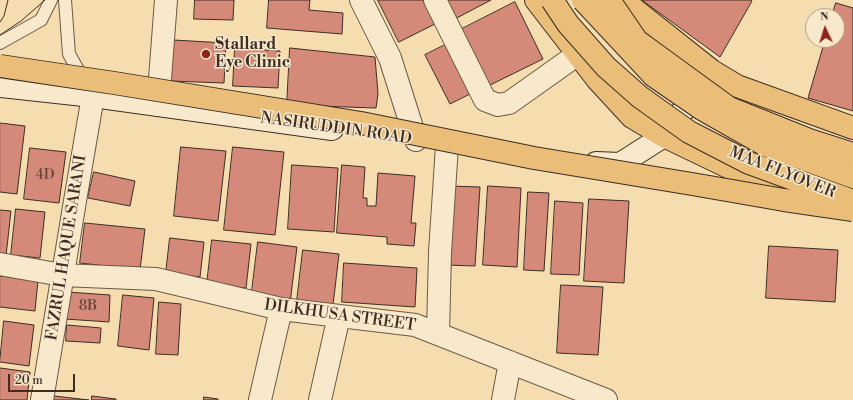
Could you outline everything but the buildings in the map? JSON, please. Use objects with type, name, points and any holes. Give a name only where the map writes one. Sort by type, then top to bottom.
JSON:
[{"type":"main road","points":[[536,0],[597,79],[632,117],[664,136],[768,186],[853,214]]},
{"type":"main road","name":"MAA FLYOVER","points":[[552,0],[568,24],[606,66],[640,97],[689,132],[749,163],[853,201]]},
{"type":"main road","name":"MAA FLYOVER","points":[[583,0],[654,76],[702,109],[767,146],[853,177]]},
{"type":"main road","points":[[609,0],[637,40],[729,108],[809,140],[853,154]]},
{"type":"main road","points":[[626,0],[630,6],[712,71],[737,86],[853,128]]},
{"type":"main road","points":[[0,66],[122,84],[361,123],[534,158],[784,200],[853,210]]},
{"type":"street","points":[[158,105],[166,0]]},
{"type":"street","points":[[361,0],[390,58],[416,140]]},
{"type":"street","points":[[435,0],[485,100],[498,105],[509,103],[578,54]]},
{"type":"street","points":[[664,136],[712,71]]},
{"type":"street","name":"NASIRUDDIN ROAD","points":[[0,86],[93,96],[416,140],[447,146],[563,162],[620,164],[664,136]]},
{"type":"street","name":"FAZRUL HAQUE SARANI","points":[[42,400],[93,96]]},
{"type":"street","points":[[438,334],[440,252],[447,146]]},
{"type":"street","name":"DILKHUSA STREET","points":[[0,264],[62,275],[156,279],[281,309],[415,325],[510,362],[595,398]]},
{"type":"street","points":[[260,400],[281,309]]},
{"type":"street","points":[[320,400],[339,316]]},
{"type":"street","points":[[503,400],[510,362]]},
{"type":"lane","points":[[0,43],[41,20],[51,0]]},
{"type":"lane","points":[[65,0],[69,54],[93,96]]},
{"type":"tram line","points":[[0,22],[4,16],[8,0]]},
{"type":"tram line","points":[[0,35],[21,21],[45,0]]},
{"type":"place","name":"Stallard Eye Clinic","points":[[206,54]]}]
